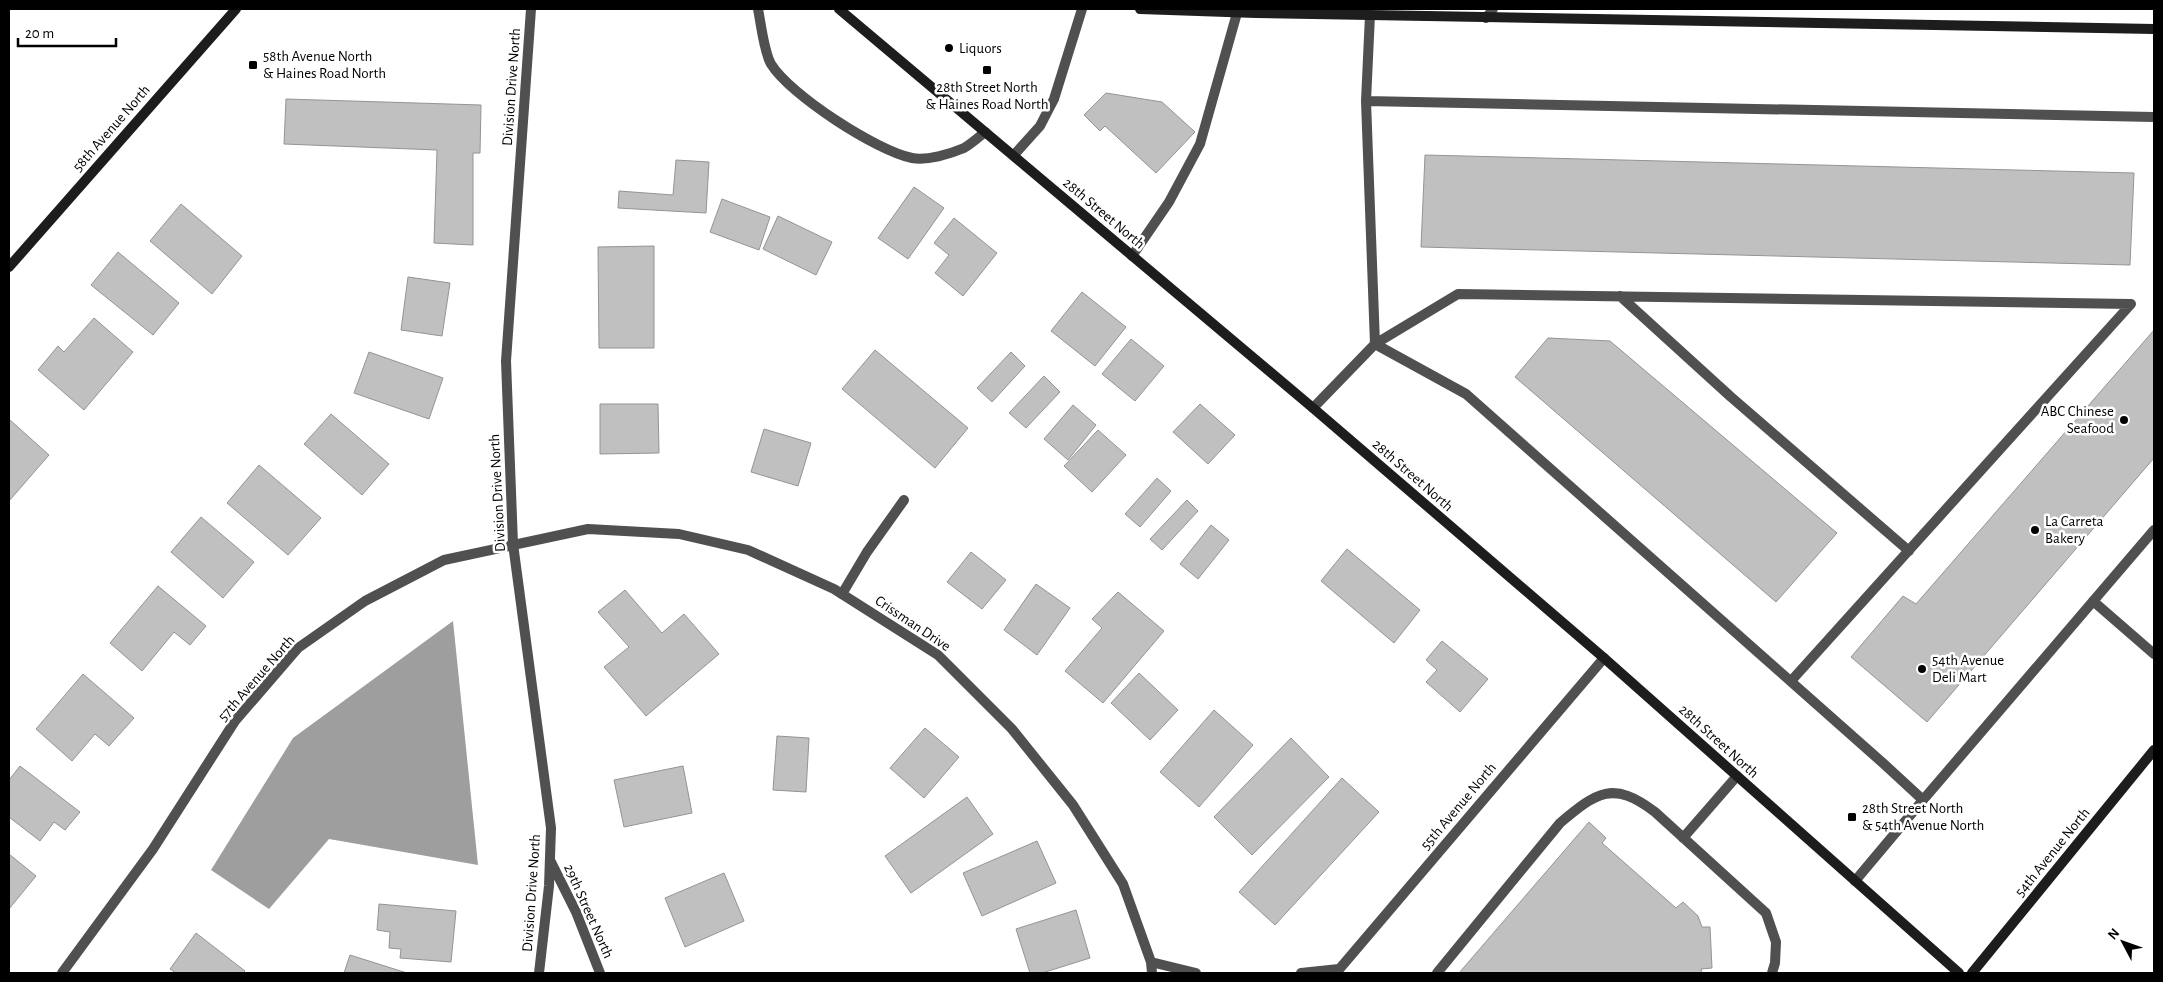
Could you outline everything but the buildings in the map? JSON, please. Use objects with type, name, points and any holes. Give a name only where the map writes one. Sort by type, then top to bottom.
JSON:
[{"type":"street","name":"58th Avenue North","points":[[9,267],[236,9]]},
{"type":"street","name":"Division Drive North","points":[[532,9],[506,361],[513,544],[551,828],[549,886],[539,973]]},
{"type":"street","points":[[758,9],[770,62],[782,80],[812,105],[882,147],[913,158],[938,156],[964,147],[986,132]]},
{"type":"street","name":"28th Street North","points":[[839,9],[1313,408],[1604,658],[1959,973]]},
{"type":"street","points":[[1014,155],[1040,126],[1054,99],[1082,9]]},
{"type":"street","points":[[1140,9],[1486,18],[2154,29]]},
{"type":"street","points":[[1486,18],[1493,9]]},
{"type":"street","points":[[1132,256],[1170,202],[1200,144],[1237,13]]},
{"type":"street","points":[[1370,15],[1366,102],[1375,344]]},
{"type":"street","points":[[1366,102],[2154,117]]},
{"type":"street","points":[[1313,408],[1375,344],[1458,294],[2131,304],[1791,681]]},
{"type":"street","points":[[1620,296],[1731,396],[1909,550]]},
{"type":"street","points":[[1375,344],[1466,394],[1923,800]]},
{"type":"street","points":[[842,594],[867,552],[904,500]]},
{"type":"street","name":"Crissman Drive","points":[[513,544],[588,529],[678,534],[748,550],[842,594],[938,655],[1012,729],[1074,805],[1123,884],[1151,962],[1152,973]]},
{"type":"street","points":[[1855,881],[2154,530]]},
{"type":"street","name":"57th Avenue North","points":[[62,973],[153,849],[235,721],[298,648],[365,601],[444,560],[513,544]]},
{"type":"street","points":[[2093,601],[2154,654]]},
{"type":"street","name":"55th Avenue North","points":[[1338,971],[1604,658]]},
{"type":"street","name":"54th Avenue North","points":[[1972,973],[2154,750]]},
{"type":"street","points":[[1683,838],[1737,776]]},
{"type":"street","points":[[1437,973],[1560,822],[1578,807],[1597,796],[1615,791],[1637,799],[1766,913],[1776,942],[1775,963],[1772,973]]},
{"type":"street","name":"29th Street North","points":[[550,861],[576,912],[600,973]]},
{"type":"street","points":[[1151,962],[1196,973]]},
{"type":"street","points":[[1301,973],[1338,971]]},
{"type":"shaded area","points":[[453,621],[478,865],[329,839],[269,909],[211,870],[293,738]]},
{"type":"place","name":"Liquors","points":[[949,48]]},
{"type":"place","name":"58th Avenue North & Haines Road North","points":[[253,65]]},
{"type":"place","name":"28th Street North & Haines Road North","points":[[987,70]]},
{"type":"place","name":"ABC Chinese Seafood","points":[[2124,420]]},
{"type":"place","name":"La Carreta Bakery","points":[[2035,530]]},
{"type":"place","name":"54th Avenue Deli Mart","points":[[1922,669]]},
{"type":"place","name":"28th Street North & 54th Avenue North","points":[[1852,817]]}]
